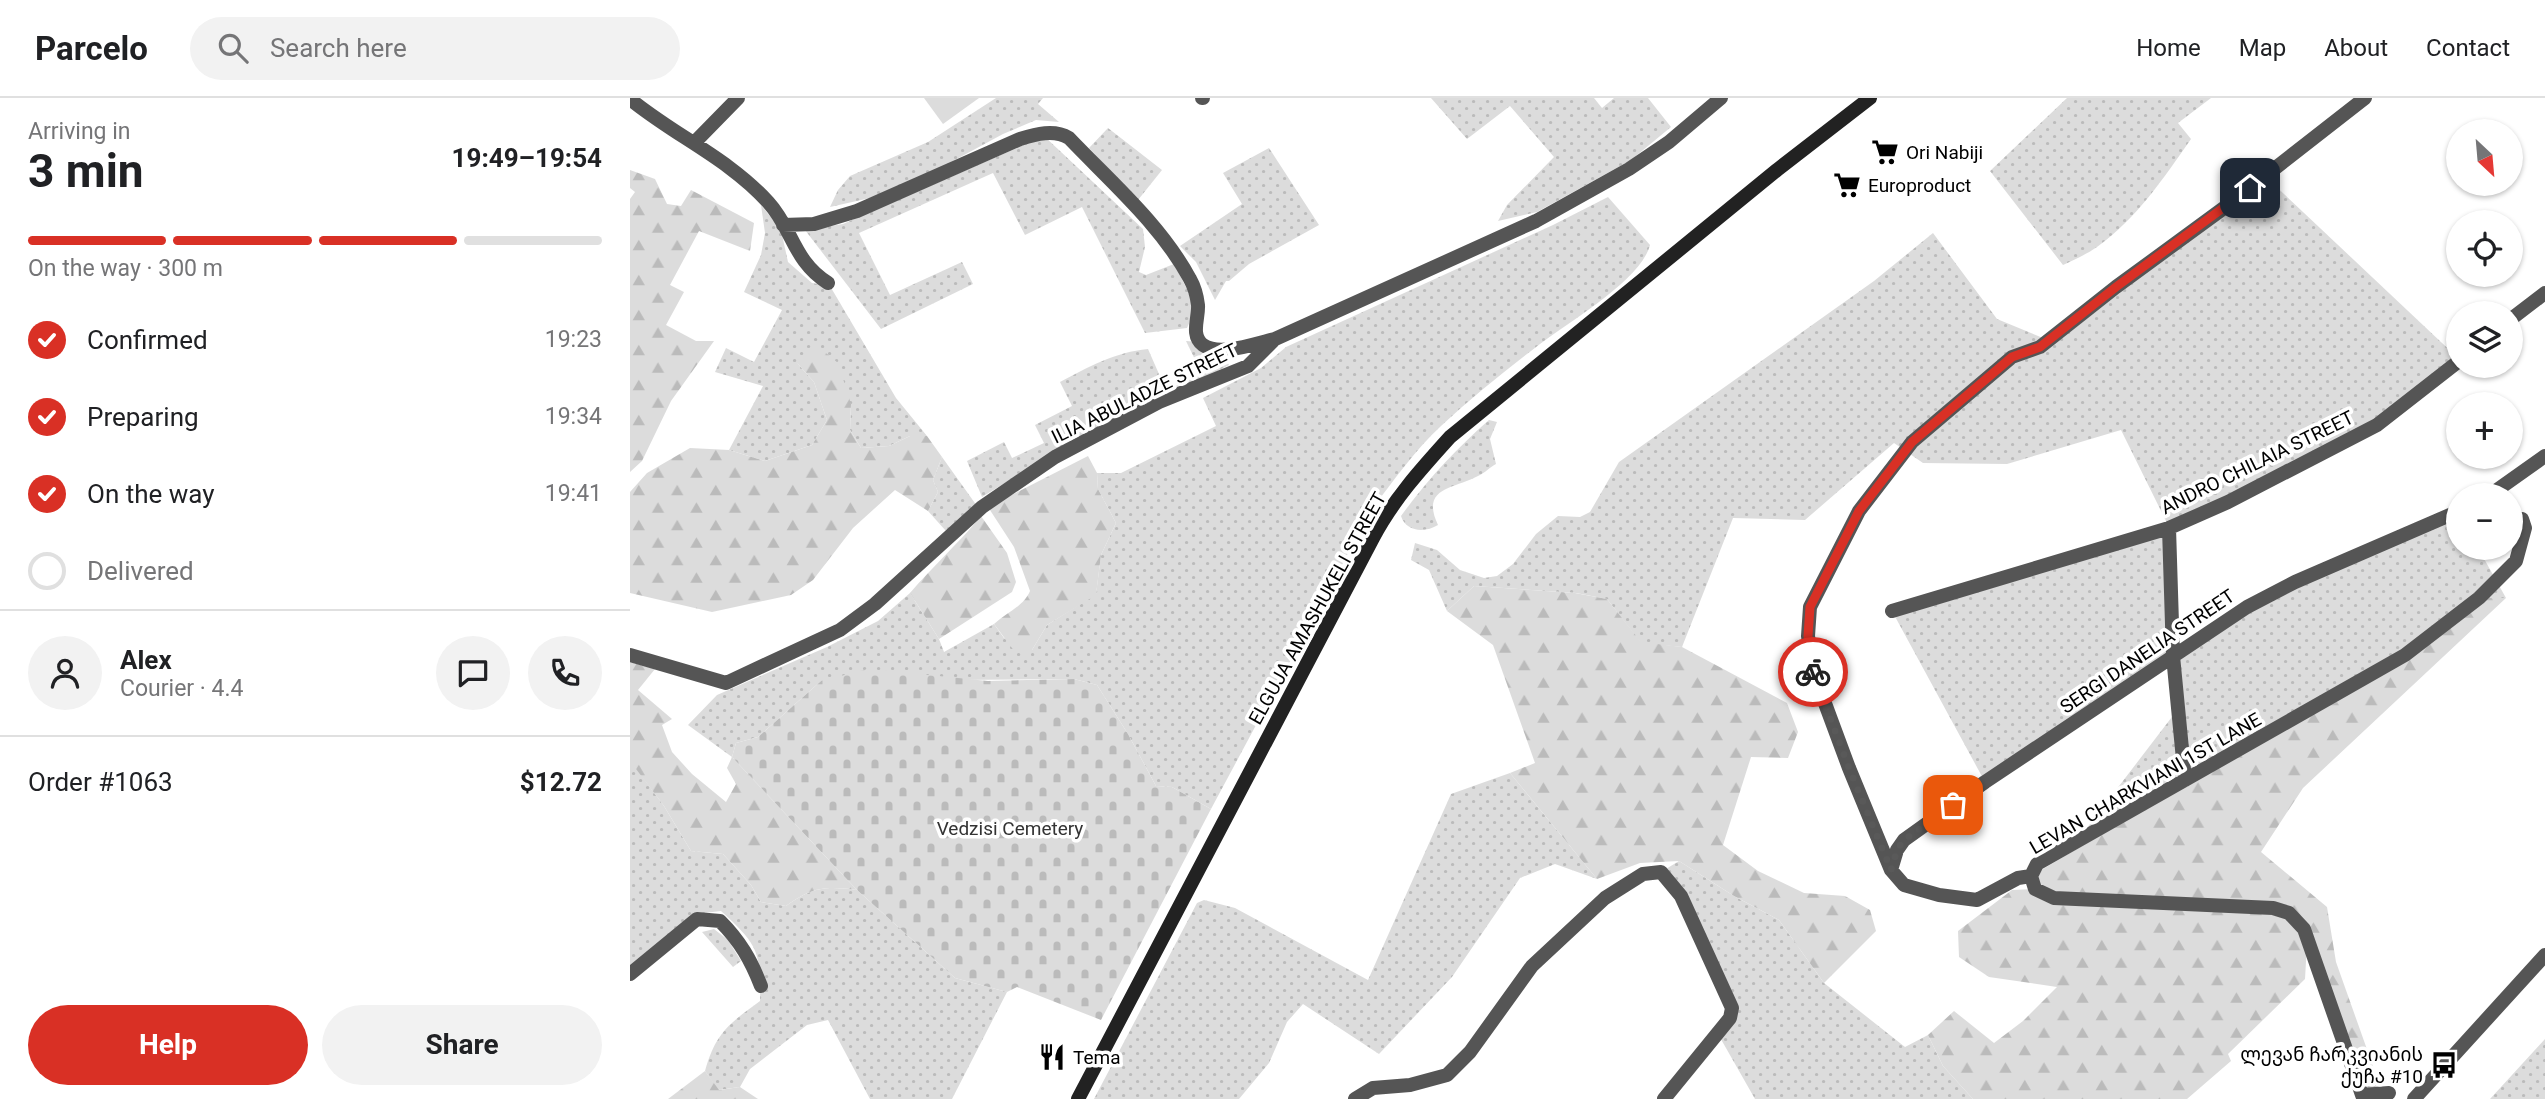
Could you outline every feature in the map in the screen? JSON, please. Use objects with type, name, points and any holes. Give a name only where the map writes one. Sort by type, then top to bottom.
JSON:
[{"type":"main road","name":"ELGUJA AMASHUKELI STREET","points":[[1077,1099],[1385,515],[1418,472],[1450,437],[1777,170],[1870,98]]},
{"type":"street","points":[[695,142],[738,98]]},
{"type":"street","name":"ILIA ABULADZE STREET","points":[[630,656],[726,684],[840,630],[875,604],[982,506],[1055,457],[1159,402],[1248,366],[1275,339],[1536,221],[1629,169],[1669,142],[1721,98]]},
{"type":"street","points":[[2031,876],[2018,878],[1977,900],[1939,895],[1904,884],[1891,870],[1813,671],[1808,636],[1810,607],[1859,511],[1912,442],[2012,357],[2040,347],[2365,98]]},
{"type":"street","points":[[630,99],[657,121],[721,160],[769,203],[801,258],[814,274],[828,282]]},
{"type":"street","points":[[783,225],[814,224],[857,211],[1025,138],[1040,134],[1062,134],[1069,138],[1165,240],[1192,281],[1198,303],[1195,333],[1205,346],[1226,349],[1275,339]]},
{"type":"street","points":[[2523,310],[2545,293]]},
{"type":"street","name":"ANDRO CHILAIA STREET","points":[[1892,611],[2169,527],[2228,502],[2377,425],[2446,371]]},
{"type":"street","points":[[2507,483],[2545,456]]},
{"type":"street","name":"SERGI DANELIA STREET","points":[[1891,870],[1897,850],[1904,840],[1985,782],[2247,607],[2295,582],[2446,517]]},
{"type":"street","points":[[2169,527],[2174,656],[2185,780]]},
{"type":"street","name":"LEVAN CHARKVIANI 1ST LANE","points":[[2389,1093],[2362,1095],[2304,929],[2289,913],[2273,908],[2054,898],[2035,889],[2031,876],[2037,864],[2405,655],[2479,598],[2516,560]]},
{"type":"street","points":[[1355,1099],[1373,1088],[1410,1084],[1447,1075],[1470,1052],[1532,966],[1605,898],[1643,874],[1661,872],[1681,896],[1732,1008],[1730,1018],[1664,1099]]},
{"type":"street","points":[[630,974],[697,919],[720,921],[739,940],[761,986]]},
{"type":"street","points":[[2414,1099],[2545,955]]},
{"type":"green space","points":[[924,98],[979,98],[943,124]]},
{"type":"green space","points":[[996,98],[1043,98],[1038,104],[1059,122],[1036,120],[1003,134],[927,175],[870,198],[830,207],[838,190],[850,176],[928,142]]},
{"type":"green space","points":[[1431,98],[1594,98],[1602,108],[1614,98],[1648,98],[1671,127],[1631,160],[1537,212],[1498,221],[1507,205],[1554,157],[1510,106],[1467,139]]},
{"type":"green space","points":[[2067,98],[2211,98],[2178,123],[2191,139],[2137,211],[2097,247],[2063,265],[1990,171]]},
{"type":"green space","points":[[1108,128],[1162,170],[1138,200],[1089,148]]},
{"type":"green space","points":[[1044,136],[1143,229],[1145,247],[1139,272],[1146,275],[1174,264],[1188,291],[1194,312],[1187,328],[1145,333],[1082,207],[1025,235],[993,173],[859,233],[890,295],[962,262],[973,284],[881,329],[805,230],[843,224]]},
{"type":"green space","points":[[1269,148],[1319,225],[1249,264],[1226,281],[1215,300],[1196,262],[1180,246],[1242,204],[1223,173]]},
{"type":"green space","points":[[630,170],[655,179],[667,204],[681,206],[691,190],[754,223],[750,251],[699,231],[670,285],[684,292],[666,325],[696,341],[714,341],[671,401],[642,461],[630,472],[630,199],[635,192],[630,188]]},
{"type":"green space","points":[[2268,179],[2446,347],[2446,369],[2377,425],[2169,527],[2121,430],[2007,464],[1923,463],[1894,443],[1805,520],[1733,518],[1682,647],[1641,643],[1607,599],[1576,593],[1474,586],[1447,611],[1429,570],[1411,560],[1415,543],[1437,550],[1460,570],[1484,578],[1497,576],[1513,564],[1536,534],[1558,516],[1580,517],[1590,512],[1619,462],[1874,281],[1933,233],[1997,319],[2055,343]]},
{"type":"green space","points":[[1608,197],[1650,245],[1644,258],[1619,286],[1540,344],[1465,405],[1431,435],[1405,466],[1372,509],[1211,809],[1172,787],[1156,786],[1097,685],[1074,679],[821,681],[758,737],[736,743],[732,757],[688,725],[717,695],[827,647],[878,621],[910,593],[939,639],[944,652],[994,624],[1004,638],[1032,650],[1047,625],[1096,594],[1101,555],[1116,523],[1098,489],[1097,473],[1121,473],[1216,426],[1203,398],[1261,368],[1286,347],[1553,225]]},
{"type":"green space","points":[[761,205],[781,230],[788,262],[812,283],[830,286],[896,398],[927,436],[910,436],[889,446],[861,448],[850,430],[851,404],[797,363],[814,382],[827,420],[812,445],[765,461],[729,450],[763,386],[715,372],[726,348],[754,362],[782,310],[744,292],[761,255],[765,233]]},
{"type":"green space","points":[[1186,341],[1226,359],[1229,365],[1013,478],[982,497],[967,461],[1004,442],[1012,458],[1044,443],[1035,425],[1072,406],[1060,382],[1113,357],[1148,349],[1166,390],[1202,374]]},
{"type":"green space","points":[[814,343],[838,363],[851,404],[850,430],[861,448],[889,446],[910,436],[927,436],[942,457],[933,480],[938,492],[928,511],[895,490],[853,528],[813,580],[791,595],[712,612],[630,593],[630,492],[647,473],[690,448],[729,450],[765,461],[812,445],[827,420],[814,382],[797,363]]},
{"type":"green space","points":[[1489,420],[1497,422],[1490,439],[1496,464],[1481,475],[1450,487],[1436,496],[1433,503],[1438,525],[1416,530],[1407,525],[1401,516],[1411,503],[1442,465]]},
{"type":"green space","points":[[1088,456],[1097,473],[1098,489],[1116,523],[1101,555],[1096,595],[1047,625],[1032,650],[1015,652],[994,624],[1019,605],[1030,591],[1014,547],[988,507]]},
{"type":"green space","points":[[942,457],[977,506],[946,531],[928,511],[938,492],[933,480]]},
{"type":"green space","points":[[981,516],[1007,553],[1016,582],[1012,592],[939,639],[910,593]]},
{"type":"green space","points":[[2446,518],[2446,560],[2485,560],[2506,598],[2479,598],[2405,655],[2077,841],[2178,709],[2173,657],[1985,782],[1892,611],[2169,527],[2173,656],[2247,607]]},
{"type":"green space","points":[[1474,586],[1575,593],[1607,599],[1641,642],[1682,647],[1787,703],[1798,732],[1788,758],[1751,757],[1723,845],[1758,871],[1804,893],[1845,896],[1870,910],[1876,931],[1824,983],[1779,920],[1734,896],[1679,861],[1640,863],[1597,879],[1510,773],[1535,763],[1493,645],[1447,611]]},
{"type":"green space","points":[[2479,598],[2506,598],[2303,788],[2261,852],[2327,907],[2336,962],[2380,1086],[2362,1095],[2308,927],[2305,979],[2228,1054],[2231,1061],[2187,1099],[1973,1099],[1943,1066],[1928,1035],[1954,1011],[1994,1043],[2023,1021],[2057,987],[1989,977],[1959,957],[1958,931],[2012,890],[2035,889],[2031,876],[2405,655]]},
{"type":"green space","points":[[630,662],[655,669],[638,690],[672,719],[662,725],[672,752],[692,774],[726,802],[736,784],[727,768],[732,757],[857,890],[819,889],[786,906],[761,902],[751,885],[723,854],[691,851],[664,806],[633,765],[630,765]]},
{"type":"green space","name":"Vedzisi Cemetery","points":[[868,669],[988,681],[1074,679],[1097,685],[1156,786],[1172,787],[1211,809],[1101,1020],[1017,987],[1007,992],[955,978],[857,890],[732,757],[736,743],[758,737],[821,681]]},
{"type":"green space","points":[[633,764],[664,806],[691,851],[723,854],[751,885],[761,902],[786,906],[819,889],[857,890],[955,978],[1007,992],[952,1099],[870,1099],[828,1020],[807,1025],[750,1069],[740,1087],[718,1090],[705,1071],[709,1058],[725,1030],[760,1001],[758,960],[750,941],[721,911],[704,913],[630,967],[630,765]]},
{"type":"green space","points":[[1510,773],[1597,879],[1555,864],[1520,878],[1452,977],[1379,1054],[1303,1004],[1287,1022],[1269,1063],[1239,1099],[1094,1099],[1197,903],[1204,900],[1235,908],[1368,980],[1451,794]]},
{"type":"green space","points":[[1679,861],[1734,896],[1779,920],[1824,983],[1905,1047],[1928,1035],[1943,1066],[1973,1099],[1755,1099],[1718,1034],[1732,1008],[1661,872]]},
{"type":"green space","points":[[714,929],[728,940],[741,961],[733,967],[702,932]]},
{"type":"green space","points":[[2545,1039],[2545,1099],[2490,1099]]},
{"type":"green space","points":[[705,1071],[719,1090],[740,1087],[758,1099],[668,1099]]},
{"type":"way so far","points":[[1813,672],[1891,870],[1897,850],[1904,840],[1953,805]]},
{"type":"place","name":"Ori Nabiji","points":[[1885,152]]},
{"type":"place","name":"Europroduct","points":[[1847,185]]},
{"type":"place","name":"Tema","points":[[1052,1057]]},
{"type":"place","name":"ლევან ჩარკვიანის ქუჩა #10","points":[[2444,1065]]},
{"type":"route","points":[[1813,672],[1808,636],[1810,607],[1859,511],[1912,442],[2012,357],[2040,347],[2250,188]]}]
